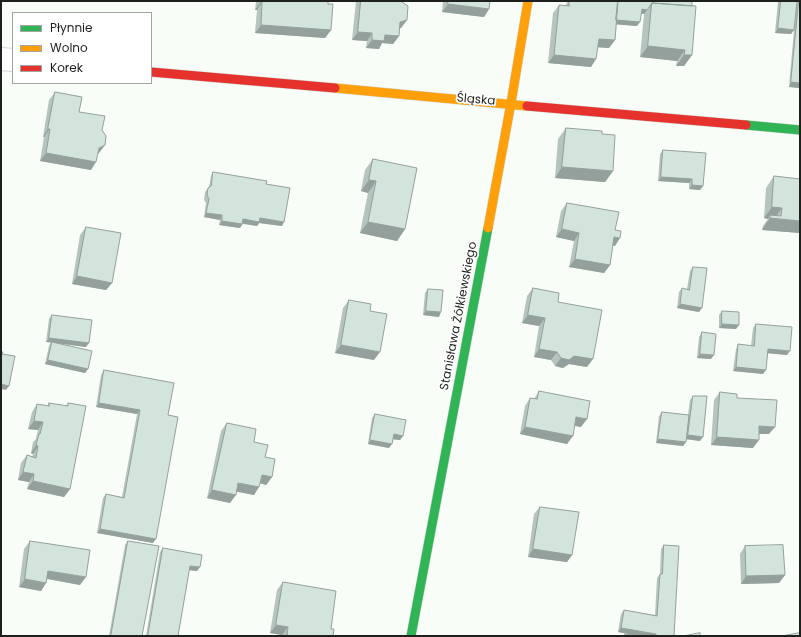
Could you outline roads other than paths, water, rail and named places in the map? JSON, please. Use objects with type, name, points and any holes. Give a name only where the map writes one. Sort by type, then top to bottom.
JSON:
[{"type":"street","name":"Stanisława Żółkiewskiego","points":[[412,636],[511,104],[528,1]]},
{"type":"street","points":[[1,59],[12,60]]},
{"type":"street","name":"Śląska","points":[[152,72],[800,130]]}]
